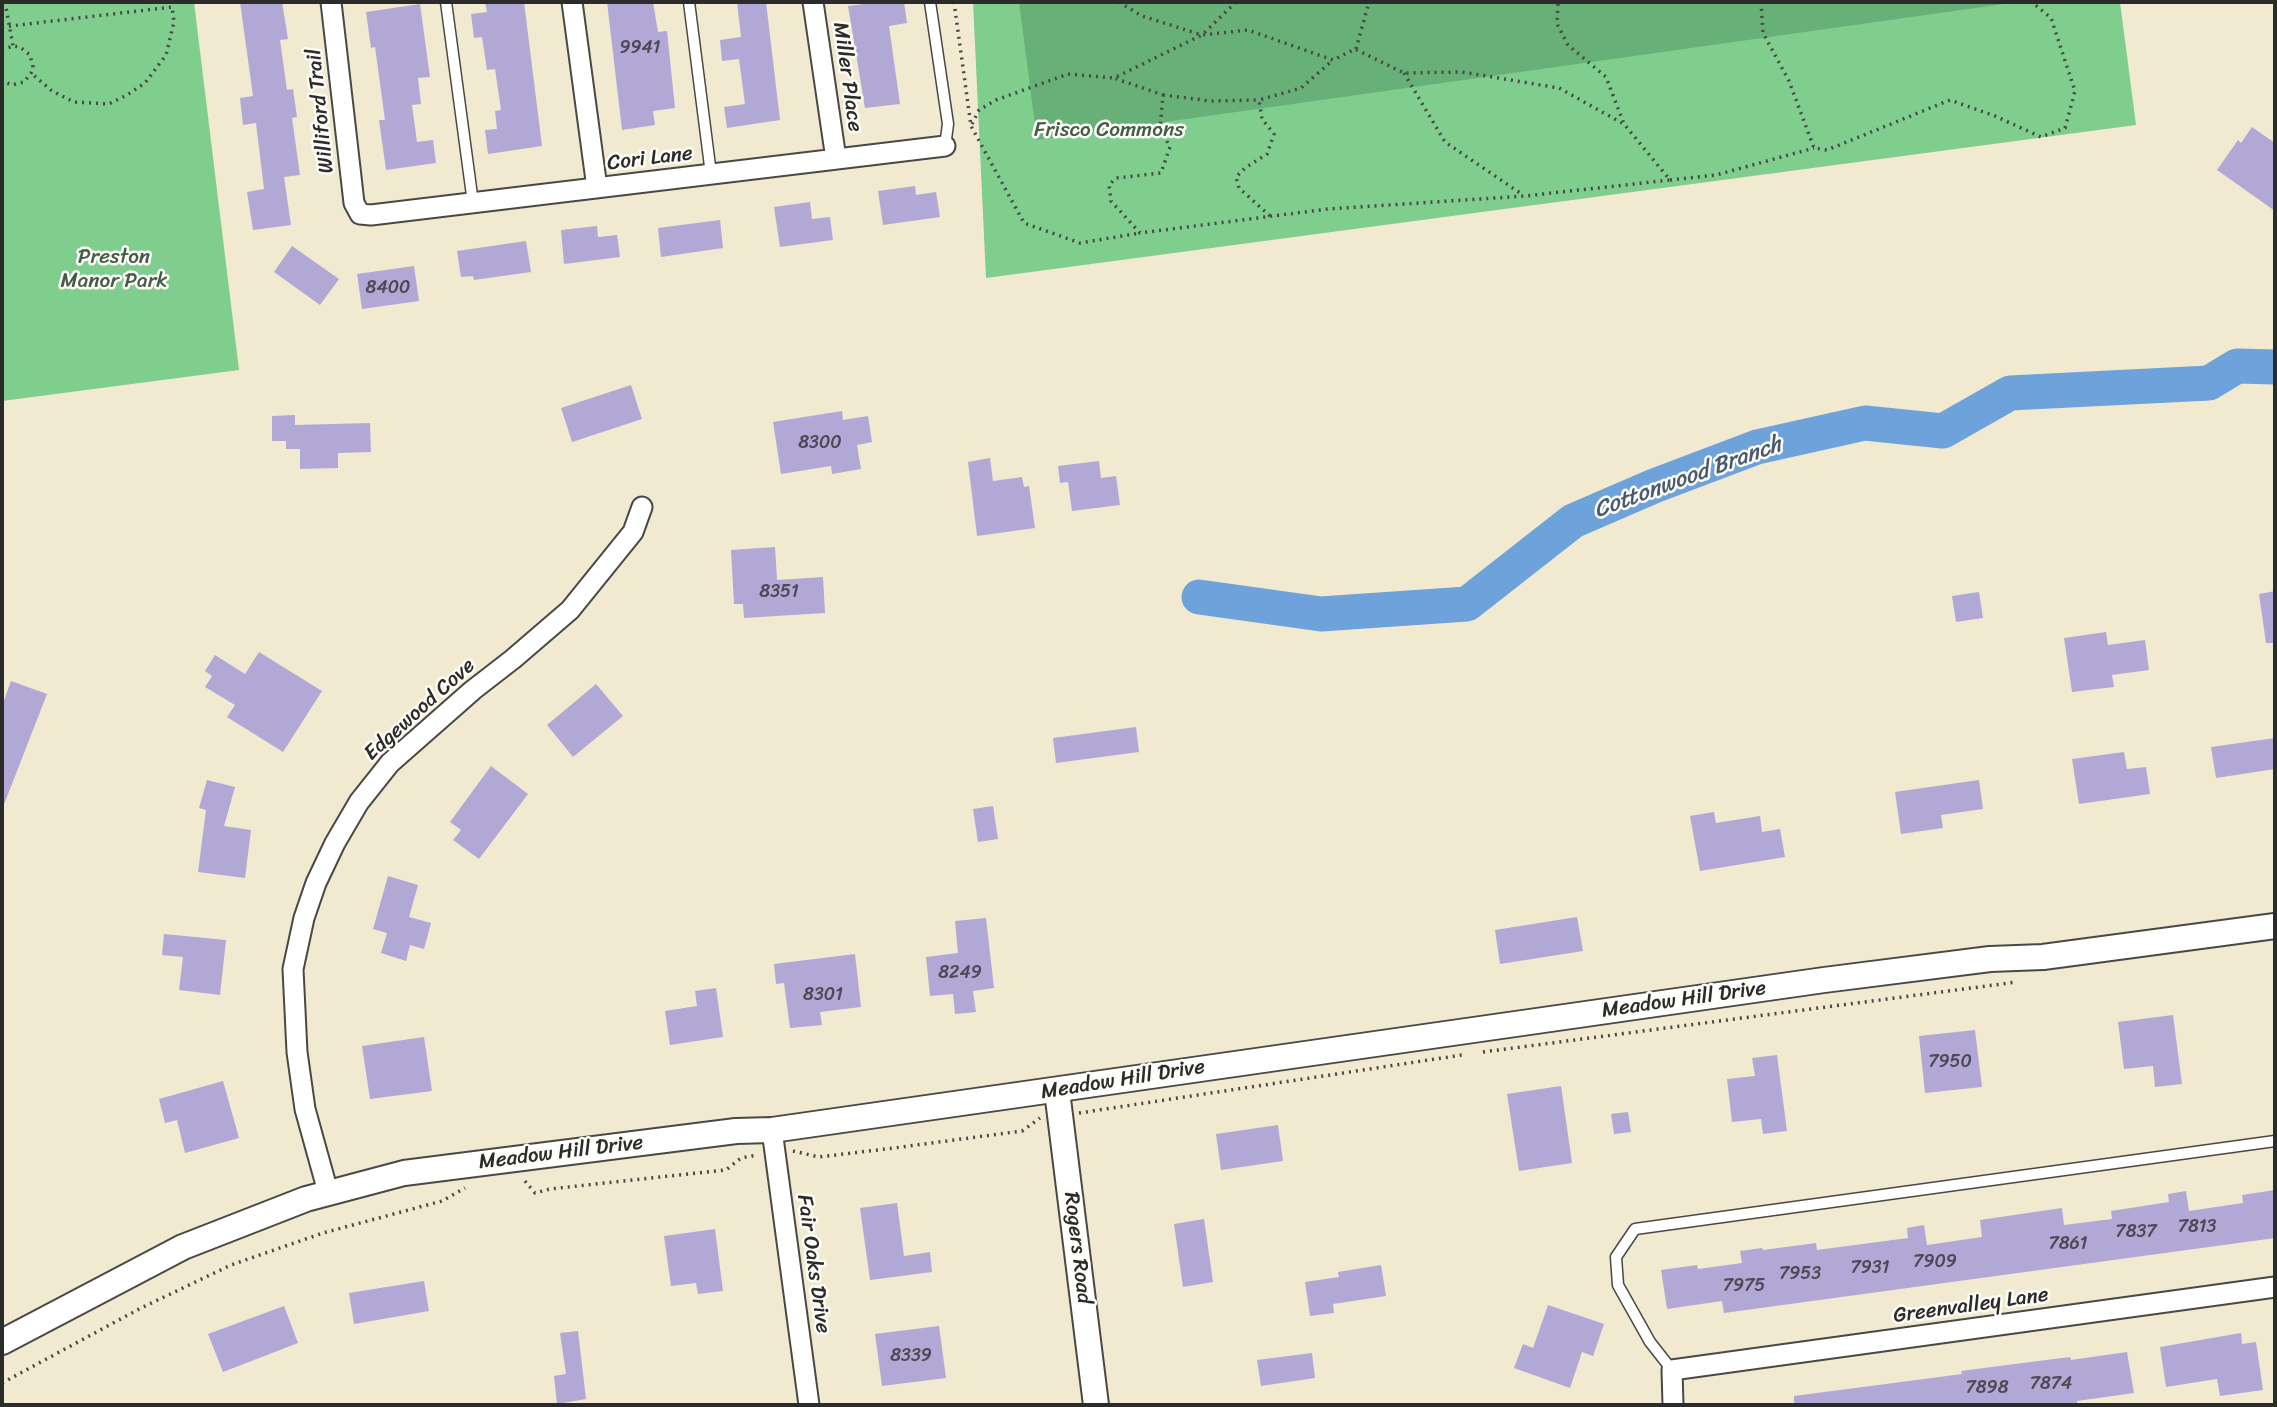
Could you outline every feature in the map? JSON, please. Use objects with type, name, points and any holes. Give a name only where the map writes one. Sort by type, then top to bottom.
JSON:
[{"type":"street","name":"Williford Trail","points":[[331,2],[354,203],[360,214]]},
{"type":"street","points":[[572,2],[597,188]]},
{"type":"street","name":"Miller Place","points":[[813,2],[836,159]]},
{"type":"street","name":"Cori Lane","points":[[360,214],[372,215],[945,145]]},
{"type":"street","name":"Edgewood Cove","points":[[328,1192],[305,1108],[297,1052],[293,970],[304,918],[321,873],[359,802],[390,763],[570,610],[634,532],[642,507]]},
{"type":"street","name":"Meadow Hill Drive","points":[[2,1342],[183,1247],[328,1192],[404,1173],[723,1132],[772,1130],[1838,978],[1990,959],[2043,957],[2275,926]]},
{"type":"street","name":"Rogers Road","points":[[1057,1091],[1096,1405]]},
{"type":"street","name":"Fair Oaks Drive","points":[[772,1130],[809,1405]]},
{"type":"street","name":"Greenvalley Lane","points":[[1672,1370],[2275,1287]]},
{"type":"street","points":[[1672,1370],[1674,1405]]},
{"type":"lane","points":[[446,2],[472,203]]},
{"type":"lane","points":[[690,2],[711,174]]},
{"type":"lane","points":[[930,2],[948,124],[945,145]]},
{"type":"lane","points":[[1672,1370],[1650,1342],[1618,1285],[1616,1257],[1635,1229],[2275,1142]]},
{"type":"path","points":[[5,2],[13,46]]},
{"type":"path","points":[[954,2],[971,126],[1024,223],[1080,243],[1328,209],[1525,196],[1716,175],[1814,148],[1827,150],[1951,100],[2041,137],[2065,128],[2076,91],[2051,18],[2032,2]]},
{"type":"path","points":[[1119,2],[1142,16],[1202,34],[1248,30],[1333,60]]},
{"type":"path","points":[[1114,79],[1202,34],[1236,2]]},
{"type":"path","points":[[971,126],[979,110],[996,100],[1068,74],[1114,79],[1163,95],[1211,101],[1259,100],[1301,88],[1333,60],[1355,49],[1369,2]]},
{"type":"path","points":[[1558,2],[1557,24],[1568,45],[1606,77],[1624,124],[1670,180]]},
{"type":"path","points":[[1760,2],[1763,33],[1789,81],[1814,148]]},
{"type":"path","points":[[2,27],[172,7],[174,22],[166,55],[145,83],[109,104],[74,102],[52,91],[32,73]]},
{"type":"path","points":[[2,50],[13,46],[20,47],[33,61],[32,73],[28,78],[12,85],[2,81]]},
{"type":"path","points":[[1355,49],[1404,73],[1462,72],[1559,88],[1624,124]]},
{"type":"path","points":[[1404,73],[1445,142],[1525,196]]},
{"type":"path","points":[[1140,233],[1111,201],[1109,185],[1116,178],[1161,173],[1170,146],[1160,128],[1163,95]]},
{"type":"path","points":[[1259,100],[1262,119],[1274,134],[1267,154],[1245,167],[1236,177],[1239,188],[1270,216]]},
{"type":"path","points":[[1480,1052],[2020,981]]},
{"type":"path","points":[[1076,1113],[1458,1057],[1471,1052]]},
{"type":"path","points":[[785,1151],[819,1157],[894,1148],[1023,1130],[1041,1118]]},
{"type":"path","points":[[518,1175],[535,1193],[550,1189],[726,1170],[741,1158],[757,1155]]},
{"type":"path","points":[[2,1383],[141,1308],[231,1265],[323,1233],[442,1202],[473,1183]]},
{"type":"green space","name":"Preston Manor Park","points":[[2,2],[194,2],[239,370],[2,401]]},
{"type":"green space","name":"Frisco Commons","points":[[973,2],[2120,2],[2136,125],[986,278]]},
{"type":"green space","points":[[1019,2],[2018,2],[1037,140]]},
{"type":"building","points":[[240,2],[282,2],[288,39],[280,40],[287,90],[293,89],[297,117],[292,118],[300,175],[284,177],[291,225],[253,230],[247,192],[264,189],[256,123],[243,125],[240,98],[253,96]]},
{"type":"building","points":[[485,2],[524,2],[542,146],[488,154],[485,130],[497,129],[495,111],[501,110],[495,69],[487,70],[482,37],[474,38],[471,14],[487,12]]},
{"type":"building","points":[[607,2],[653,2],[658,32],[667,31],[675,108],[653,111],[655,125],[622,130]]},
{"type":"building","points":[[737,2],[766,2],[780,120],[727,128],[724,107],[745,104],[739,59],[722,61],[720,40],[741,37]]},
{"type":"building","points":[[904,2],[907,23],[889,26],[900,104],[865,108],[848,6]]},
{"type":"building","points":[[420,4],[430,77],[418,78],[421,104],[412,105],[417,142],[433,140],[436,163],[386,170],[379,120],[385,120],[375,47],[371,48],[366,12]]},
{"type":"building","points":[[2252,127],[2275,143],[2275,211],[2217,170],[2238,140],[2241,143]]},
{"type":"building","points":[[915,186],[916,195],[936,192],[940,217],[883,225],[878,191]]},
{"type":"building","points":[[810,202],[812,219],[830,217],[833,240],[780,247],[774,207]]},
{"type":"building","points":[[720,220],[723,248],[661,257],[658,228]]},
{"type":"building","points":[[597,226],[598,237],[617,235],[620,257],[564,264],[561,230]]},
{"type":"building","points":[[526,241],[531,272],[474,280],[473,276],[461,277],[457,251]]},
{"type":"building","points":[[292,246],[339,279],[320,305],[274,272]]},
{"type":"building","points":[[414,266],[419,301],[362,309],[357,274]]},
{"type":"building","points":[[631,385],[642,419],[572,442],[561,408]]},
{"type":"building","points":[[842,411],[843,420],[868,416],[872,442],[857,445],[861,469],[832,474],[831,466],[781,474],[773,422]]},
{"type":"building","points":[[295,415],[295,425],[370,423],[371,452],[338,453],[338,468],[300,469],[300,449],[286,449],[286,441],[272,441],[272,416]]},
{"type":"building","points":[[990,458],[993,481],[1022,477],[1024,487],[1029,486],[1035,528],[977,536],[968,462]]},
{"type":"building","points":[[1099,461],[1101,478],[1116,476],[1120,505],[1072,511],[1068,482],[1060,483],[1058,466]]},
{"type":"building","points":[[775,547],[777,580],[823,577],[825,613],[744,618],[743,604],[734,604],[731,550]]},
{"type":"building","points":[[2275,591],[2275,643],[2266,643],[2259,594]]},
{"type":"building","points":[[1979,592],[1983,618],[1956,622],[1952,596]]},
{"type":"building","points":[[2106,632],[2108,645],[2145,640],[2149,670],[2112,675],[2114,687],[2072,692],[2064,638]]},
{"type":"building","points":[[259,652],[322,691],[283,752],[227,717],[235,705],[205,687],[212,676],[205,671],[215,655],[245,674]]},
{"type":"building","points":[[11,681],[47,694],[3,807],[2,706]]},
{"type":"building","points":[[596,684],[623,716],[573,757],[547,725]]},
{"type":"building","points":[[1136,727],[1139,752],[1056,763],[1053,738]]},
{"type":"building","points":[[2275,738],[2275,769],[2216,778],[2211,747]]},
{"type":"building","points":[[2124,752],[2127,769],[2146,767],[2150,794],[2079,804],[2072,759]]},
{"type":"building","points":[[491,766],[528,794],[479,859],[453,840],[461,830],[450,822]]},
{"type":"building","points":[[207,780],[235,787],[224,826],[251,830],[245,878],[198,872],[206,810],[199,808]]},
{"type":"building","points":[[1979,780],[1983,809],[1941,815],[1943,828],[1901,834],[1895,792]]},
{"type":"building","points":[[993,806],[998,839],[978,842],[973,809]]},
{"type":"building","points":[[1714,812],[1716,823],[1760,816],[1762,832],[1780,829],[1785,857],[1700,871],[1690,816]]},
{"type":"building","points":[[388,876],[418,885],[409,917],[431,923],[424,949],[410,945],[406,961],[381,953],[387,933],[373,929]]},
{"type":"building","points":[[1577,917],[1583,951],[1500,964],[1495,930]]},
{"type":"building","points":[[986,918],[994,988],[973,991],[976,1012],[955,1014],[953,994],[930,996],[926,957],[958,953],[955,921]]},
{"type":"building","points":[[164,934],[226,940],[220,995],[179,990],[183,957],[162,955]]},
{"type":"building","points":[[855,954],[861,1007],[820,1012],[822,1025],[790,1028],[784,983],[776,984],[774,964]]},
{"type":"building","points":[[716,988],[723,1037],[670,1045],[665,1011],[697,1006],[695,991]]},
{"type":"building","points":[[2173,1015],[2182,1084],[2155,1087],[2153,1066],[2124,1069],[2118,1022]]},
{"type":"building","points":[[1975,1030],[1982,1087],[1925,1093],[1919,1036]]},
{"type":"building","points":[[424,1037],[432,1091],[370,1099],[362,1046]]},
{"type":"building","points":[[1777,1055],[1787,1131],[1763,1134],[1761,1119],[1732,1122],[1727,1079],[1755,1076],[1752,1058]]},
{"type":"building","points":[[223,1081],[239,1138],[185,1153],[177,1120],[165,1123],[159,1099]]},
{"type":"building","points":[[1561,1086],[1572,1163],[1519,1171],[1507,1094]]},
{"type":"building","points":[[1628,1112],[1631,1132],[1614,1134],[1611,1114]]},
{"type":"building","points":[[1278,1125],[1283,1161],[1221,1170],[1216,1134]]},
{"type":"building","points":[[2275,1190],[2275,1238],[1724,1313],[1722,1301],[1667,1309],[1661,1270],[1697,1265],[1698,1269],[1742,1263],[1740,1251],[1816,1243],[1817,1250],[1908,1238],[1907,1228],[1924,1225],[1927,1245],[1982,1237],[1980,1220],[2062,1208],[2064,1225],[2112,1219],[2111,1211],[2169,1202],[2168,1194],[2186,1191],[2189,1211],[2243,1203],[2242,1195]]},
{"type":"building","points":[[897,1203],[904,1256],[930,1252],[932,1272],[870,1280],[860,1208]]},
{"type":"building","points":[[1204,1219],[1213,1282],[1183,1287],[1174,1224]]},
{"type":"building","points":[[715,1229],[723,1291],[698,1294],[696,1283],[671,1286],[664,1236]]},
{"type":"building","points":[[1381,1265],[1386,1296],[1333,1304],[1334,1313],[1310,1316],[1305,1282],[1339,1277],[1338,1272]]},
{"type":"building","points":[[424,1281],[429,1311],[354,1324],[349,1293]]},
{"type":"building","points":[[1548,1305],[1604,1324],[1593,1356],[1582,1352],[1570,1388],[1514,1368],[1523,1344],[1533,1348]]},
{"type":"building","points":[[284,1306],[298,1343],[223,1372],[208,1334]]},
{"type":"building","points":[[939,1326],[946,1378],[882,1386],[875,1334]]},
{"type":"building","points":[[578,1331],[586,1399],[557,1404],[554,1376],[566,1374],[560,1333]]},
{"type":"building","points":[[2241,1333],[2242,1344],[2256,1342],[2263,1390],[2220,1396],[2217,1379],[2166,1387],[2160,1347]]},
{"type":"building","points":[[2127,1352],[2134,1393],[2077,1401],[2077,1405],[1794,1405],[1794,1396],[1962,1374],[1961,1371]]},
{"type":"building","points":[[1312,1353],[1315,1378],[1261,1386],[1257,1360]]},
{"type":"waterway","name":"Cottonwood Branch","points":[[1199,597],[1321,614],[1467,604],[1573,521],[1654,486],[1757,447],[1865,423],[1943,431],[2010,393],[2209,383],[2237,366],[2275,367]]}]
